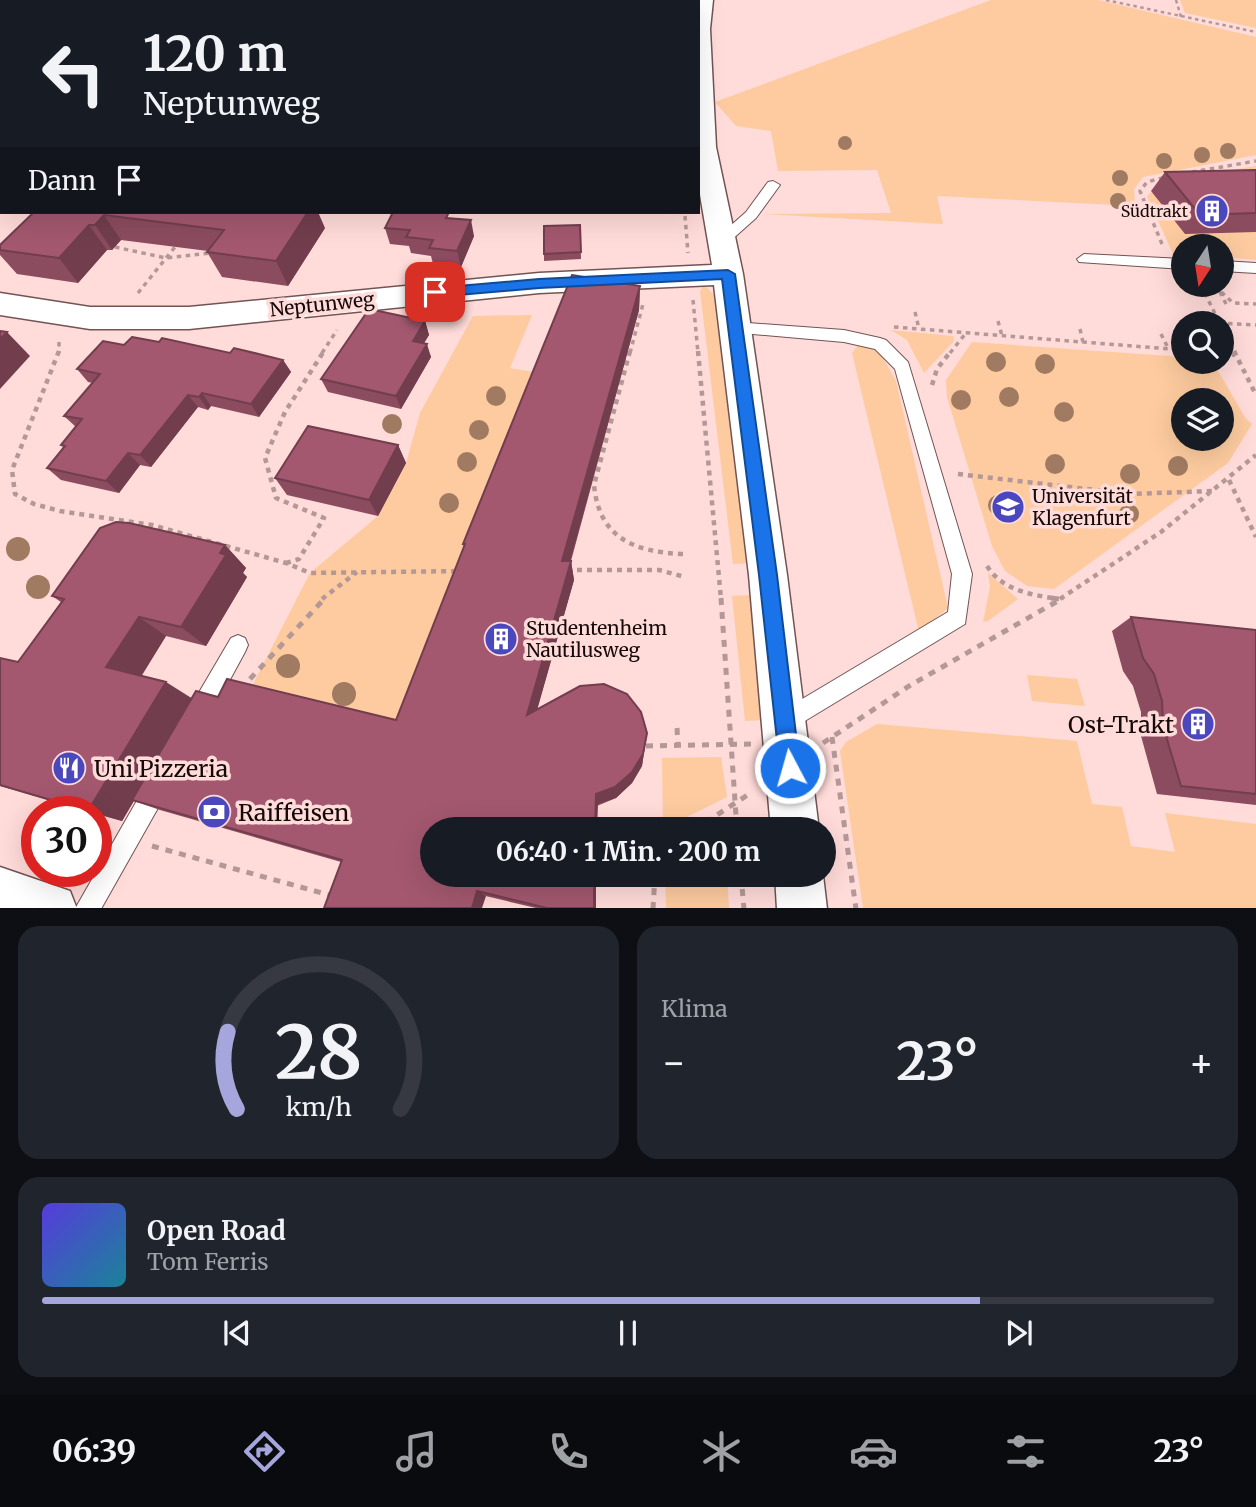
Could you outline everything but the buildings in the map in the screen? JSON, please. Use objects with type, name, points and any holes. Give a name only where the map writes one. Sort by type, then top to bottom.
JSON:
[{"type":"street","points":[[700,22],[703,0]]},
{"type":"street","points":[[700,53],[704,147],[728,274],[785,722],[794,817]]},
{"type":"street","name":"Neptunweg","points":[[0,304],[54,313],[131,320],[189,318],[539,283],[728,274]]},
{"type":"street","points":[[800,887],[802,908]]},
{"type":"street","points":[[0,892],[52,908]]},
{"type":"lane","points":[[723,240],[751,215],[773,185]]},
{"type":"lane","points":[[1084,259],[1171,264]]},
{"type":"lane","points":[[1234,267],[1256,268]]},
{"type":"lane","points":[[735,328],[844,335],[880,344],[902,366],[962,574],[958,617],[785,722]]},
{"type":"lane","points":[[186,737],[239,645]]},
{"type":"lane","points":[[87,908],[173,759]]},
{"type":"path","points":[[1106,0],[1256,32]]},
{"type":"path","points":[[1176,0],[1181,17]]},
{"type":"path","points":[[1190,173],[1256,161]]},
{"type":"path","points":[[1171,252],[1140,191],[1143,184],[1150,180],[1177,175]]},
{"type":"path","points":[[685,214],[719,575],[736,817]]},
{"type":"path","points":[[116,247],[166,258],[216,253]]},
{"type":"path","points":[[166,258],[174,247]]},
{"type":"path","points":[[1207,298],[1213,311]]},
{"type":"path","points":[[1210,304],[1227,306],[1223,298]]},
{"type":"path","points":[[1228,298],[1233,303],[1256,304]]},
{"type":"path","points":[[286,563],[299,559],[324,518],[276,498],[265,458],[285,412],[356,300]]},
{"type":"path","points":[[643,304],[594,485],[594,500],[601,517],[612,531],[630,544],[653,553],[683,554]]},
{"type":"path","points":[[915,312],[919,329]]},
{"type":"path","points":[[54,313],[37,331],[61,343],[58,359],[12,470],[15,494],[34,504],[60,511],[152,525],[310,572],[469,571]]},
{"type":"path","points":[[998,321],[1002,336]]},
{"type":"path","points":[[1234,325],[1256,325]]},
{"type":"path","points":[[893,326],[1171,349]]},
{"type":"path","points":[[1080,329],[1083,342]]},
{"type":"path","points":[[932,390],[932,380],[937,369],[966,333]]},
{"type":"path","points":[[1161,334],[1168,349]]},
{"type":"path","points":[[1234,351],[1256,395]]},
{"type":"path","points":[[856,908],[832,736],[891,697],[1060,599],[1215,491],[1256,455]]},
{"type":"path","points":[[953,462],[961,487]]},
{"type":"path","points":[[958,474],[1130,494],[1215,491]]},
{"type":"path","points":[[1229,480],[1256,537]]},
{"type":"path","points":[[986,562],[991,573],[1024,593],[1060,599]]},
{"type":"path","points":[[564,570],[659,570],[685,577]]},
{"type":"path","points":[[243,692],[250,680],[318,603],[357,572]]},
{"type":"path","points":[[677,728],[678,746]]},
{"type":"path","points":[[646,746],[731,745]]},
{"type":"path","points":[[155,847],[162,835]]},
{"type":"path","points":[[127,839],[340,898]]},
{"type":"path","points":[[653,908],[654,887]]},
{"type":"path","points":[[742,887],[744,908]]},
{"type":"shaded area","points":[[991,0],[1098,0],[1256,37],[1256,155],[1143,177],[1134,189],[1135,206],[937,196],[943,224],[762,214],[891,213],[877,170],[778,171],[771,131],[736,126],[715,102]]},
{"type":"shaded area","points":[[1180,0],[1256,0],[1256,28],[1185,13]]},
{"type":"shaded area","points":[[1256,166],[1256,260],[1234,258],[1234,234],[1171,234],[1171,250],[1147,196],[1163,182]]},
{"type":"shaded area","points":[[704,285],[714,295],[751,563],[733,564],[700,291]]},
{"type":"shaded area","points":[[532,315],[510,368],[545,374],[408,733],[248,694],[310,573],[378,516],[406,463],[420,413],[473,316]]},
{"type":"shaded area","points":[[891,330],[953,336],[954,341],[924,373],[907,340]]},
{"type":"shaded area","points":[[972,342],[1171,356],[1171,374],[1220,374],[1228,388],[1171,388],[1171,451],[1234,451],[1234,398],[1252,424],[1228,463],[1054,589],[1027,586],[1005,571],[992,546],[947,397],[946,380]]},
{"type":"shaded area","points":[[858,345],[878,349],[896,381],[948,608],[919,632],[852,353]]},
{"type":"shaded area","points":[[988,573],[1018,599],[983,622],[990,587]]},
{"type":"shaded area","points":[[751,595],[765,720],[745,721],[732,596]]},
{"type":"shaded area","points":[[1027,675],[1077,679],[1085,706],[1032,701]]},
{"type":"shaded area","points":[[877,724],[1077,741],[1092,804],[1122,807],[1131,846],[1175,852],[1165,813],[1256,824],[1256,908],[863,908],[840,751],[846,742]]},
{"type":"shaded area","points":[[721,757],[727,797],[687,817],[663,817],[662,758]]},
{"type":"shaded area","points":[[665,887],[728,887],[729,908],[666,908]]},
{"type":"place","name":"Südtrakt","points":[[1212,211]]},
{"type":"place","name":"Universität Klagenfurt","points":[[1008,507]]},
{"type":"place","name":"Studentenheim Nautilusweg","points":[[501,639]]},
{"type":"place","name":"Ost-Trakt","points":[[1198,724]]},
{"type":"place","name":"Uni Pizzeria","points":[[69,768]]},
{"type":"place","name":"Raiffeisen","points":[[214,812]]},
{"type":"route","points":[[435,292],[539,283],[728,274],[768,575],[790,768]]}]
